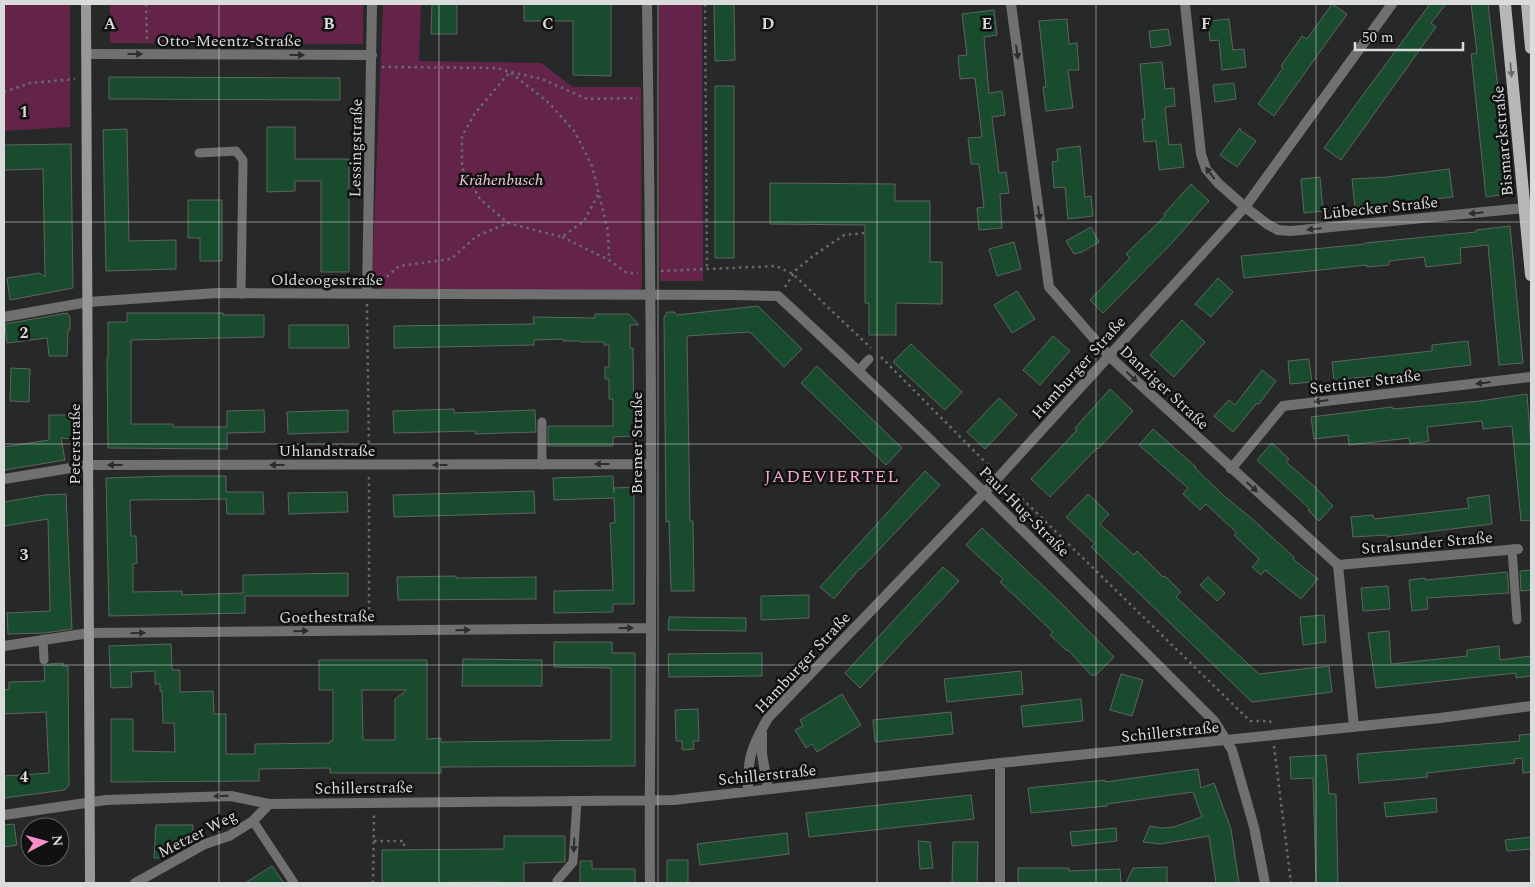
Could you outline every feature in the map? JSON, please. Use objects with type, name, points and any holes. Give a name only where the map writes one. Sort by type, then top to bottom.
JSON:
[{"type":"main road","name":"Peterstraße","points":[[86,4],[90,883]]},
{"type":"main road","name":"Bismarckstraße","points":[[1505,4],[1531,275]]},
{"type":"main road","points":[[1527,4],[1531,48]]},
{"type":"street","name":"Lessingstraße","points":[[367,294],[372,4]]},
{"type":"street","name":"Bremer Straße","points":[[647,4],[651,272],[650,883]]},
{"type":"street","name":"Danziger Straße","points":[[1011,4],[1049,287],[1109,356],[1338,565]]},
{"type":"street","name":"Lübecker Straße","points":[[1185,4],[1203,162],[1206,169],[1218,183],[1267,224],[1278,230],[1291,231],[1524,208]]},
{"type":"street","name":"Hamburger Straße","points":[[748,791],[747,769],[750,754],[768,718],[984,492],[1245,206],[1392,4]]},
{"type":"street","name":"Otto-Meentz-Straße","points":[[86,54],[372,55]]},
{"type":"street","name":"Oldeoogestraße","points":[[4,317],[88,302],[217,293],[651,296]]},
{"type":"street","points":[[651,296],[778,296]]},
{"type":"street","name":"Paul-Hug-Straße","points":[[778,296],[858,370],[984,492],[1215,722],[1231,748],[1254,828],[1265,883]]},
{"type":"street","name":"Stettiner Straße","points":[[1231,469],[1283,406],[1531,377]]},
{"type":"street","name":"Uhlandstraße","points":[[4,479],[89,465],[651,464]]},
{"type":"street","name":"Stralsunder Straße","points":[[1338,565],[1515,549]]},
{"type":"street","points":[[1338,565],[1354,727]]},
{"type":"street","name":"Goethestraße","points":[[4,646],[89,633],[651,628]]},
{"type":"street","name":"Schillerstraße","points":[[4,815],[106,800],[231,796],[269,804],[649,801],[1226,741],[1531,706]]},
{"type":"street","name":"Hamburger Straße","points":[[762,729],[762,754],[768,789]]},
{"type":"street","points":[[1000,763],[1000,883]]},
{"type":"street","name":"Metzer Weg","points":[[135,883],[205,844],[229,836],[253,820],[269,804]]},
{"type":"lane","points":[[199,153],[236,151],[243,160],[241,294]]},
{"type":"lane","points":[[858,370],[869,359]]},
{"type":"lane","points":[[542,422],[542,465]]},
{"type":"lane","points":[[1515,549],[1518,620]]},
{"type":"lane","points":[[43,639],[44,660]]},
{"type":"lane","points":[[557,883],[573,862],[577,801]]},
{"type":"lane","points":[[253,820],[294,883]]},
{"type":"path","points":[[146,4],[148,54]]},
{"type":"path","points":[[705,4],[707,269]]},
{"type":"path","points":[[372,67],[497,68],[542,79],[587,99],[648,98]]},
{"type":"path","points":[[510,72],[549,103],[575,132],[592,166],[608,231],[610,260]]},
{"type":"path","points":[[510,72],[475,113],[462,136],[462,168],[480,199],[508,223],[562,237],[610,260],[627,273],[651,272]]},
{"type":"path","points":[[4,92],[30,83],[86,78]]},
{"type":"path","points":[[562,237],[584,222],[598,196]]},
{"type":"path","points":[[367,294],[400,266],[451,259],[476,236],[508,223]]},
{"type":"path","points":[[778,296],[801,264],[844,235],[865,232]]},
{"type":"path","points":[[373,883],[374,802]]},
{"type":"path","points":[[374,841],[404,841],[404,849]]},
{"type":"green space","points":[[4,4],[70,4],[70,127],[4,131]]},
{"type":"green space","points":[[110,4],[363,4],[363,44],[110,43]]},
{"type":"green space","name":"Krähenbusch","points":[[383,4],[421,4],[419,61],[541,63],[573,87],[641,87],[642,296],[383,293],[372,275]]},
{"type":"green space","points":[[659,4],[702,4],[703,281],[660,281]]},
{"type":"building","points":[[432,4],[457,4],[457,34],[431,34]]},
{"type":"building","points":[[524,4],[611,4],[611,76],[573,75],[573,21],[524,21]]},
{"type":"building","points":[[714,4],[734,4],[735,60],[715,61]]},
{"type":"building","points":[[1332,4],[1347,14],[1274,116],[1258,104],[1302,36],[1307,39]]},
{"type":"building","points":[[1430,4],[1446,4],[1431,23],[1436,27],[1341,160],[1324,148]]},
{"type":"building","points":[[1471,4],[1488,4],[1499,97],[1501,121],[1499,122],[1507,194],[1486,197],[1471,54],[1477,53]]},
{"type":"building","points":[[994,10],[997,35],[984,37],[989,93],[1002,91],[1005,115],[992,117],[999,173],[1006,172],[1009,193],[1000,194],[1002,228],[979,230],[977,208],[984,207],[979,164],[971,164],[968,138],[982,137],[975,78],[960,79],[958,56],[967,55],[962,14]]},
{"type":"building","points":[[1067,19],[1069,44],[1077,43],[1079,70],[1068,70],[1073,108],[1046,111],[1043,87],[1046,87],[1039,21]]},
{"type":"building","points":[[1229,19],[1233,50],[1244,49],[1246,67],[1222,70],[1219,40],[1210,41],[1208,21]]},
{"type":"building","points":[[1168,29],[1171,45],[1151,48],[1149,31]]},
{"type":"building","points":[[1162,62],[1165,89],[1174,88],[1175,106],[1165,107],[1169,145],[1181,144],[1184,167],[1159,170],[1156,141],[1144,142],[1142,119],[1145,119],[1140,64]]},
{"type":"building","points":[[109,77],[340,78],[340,100],[109,99]]},
{"type":"building","points":[[1234,83],[1236,99],[1215,102],[1213,85]]},
{"type":"building","points":[[715,86],[734,86],[734,258],[715,258]]},
{"type":"building","points":[[267,127],[295,127],[295,159],[349,159],[349,272],[321,272],[321,181],[295,181],[295,191],[267,192]]},
{"type":"building","points":[[1240,128],[1240,130],[1256,141],[1237,167],[1220,155]]},
{"type":"building","points":[[127,129],[129,241],[176,240],[176,269],[106,271],[103,130]]},
{"type":"building","points":[[71,144],[73,288],[10,300],[7,278],[40,273],[45,277],[43,169],[4,170],[4,145]]},
{"type":"building","points":[[1080,146],[1085,197],[1091,196],[1093,216],[1068,219],[1065,187],[1054,188],[1052,162],[1058,161],[1057,149]]},
{"type":"building","points":[[1449,169],[1453,197],[1355,207],[1352,179],[1387,177]]},
{"type":"building","points":[[1320,177],[1323,211],[1304,213],[1301,179]]},
{"type":"building","points":[[770,183],[895,184],[895,201],[930,201],[930,262],[942,262],[942,304],[896,303],[896,335],[869,335],[869,303],[865,303],[865,225],[770,224]]},
{"type":"building","points":[[1191,184],[1209,201],[1172,243],[1103,313],[1090,300],[1130,258],[1126,254],[1165,216],[1164,214]]},
{"type":"building","points":[[188,200],[222,200],[222,261],[200,261],[200,238],[188,238]]},
{"type":"building","points":[[1510,226],[1523,363],[1499,365],[1488,245],[1460,248],[1461,263],[1426,267],[1424,257],[1389,261],[1389,265],[1367,267],[1367,265],[1244,278],[1241,256],[1476,232],[1476,230]]},
{"type":"building","points":[[1091,227],[1099,242],[1082,252],[1074,254],[1066,241]]},
{"type":"building","points":[[1014,242],[1021,269],[997,276],[989,249]]},
{"type":"building","points":[[1218,278],[1233,292],[1211,317],[1195,304]]},
{"type":"building","points":[[1017,291],[1035,319],[1012,333],[994,305]]},
{"type":"building","points":[[758,306],[802,349],[784,367],[750,332],[687,336],[690,521],[693,521],[694,591],[671,591],[669,521],[666,522],[664,318],[667,312],[674,312],[677,315]]},
{"type":"building","points":[[67,313],[70,317],[70,330],[68,330],[67,356],[49,356],[47,338],[7,343],[5,324]]},
{"type":"building","points":[[127,313],[264,315],[264,337],[131,340],[131,424],[173,424],[173,427],[227,427],[227,411],[264,410],[265,432],[227,433],[227,449],[108,448],[108,322],[127,322]]},
{"type":"building","points":[[595,314],[629,314],[639,325],[630,325],[630,348],[633,348],[634,436],[613,437],[613,446],[548,446],[548,426],[613,426],[613,399],[609,399],[609,379],[605,379],[605,367],[609,367],[609,345],[604,345],[604,342],[563,341],[563,339],[534,340],[534,345],[394,348],[394,326],[534,324],[533,317],[595,318]]},
{"type":"building","points":[[1182,320],[1205,342],[1174,377],[1150,355]]},
{"type":"building","points":[[289,325],[348,325],[349,348],[289,348]]},
{"type":"building","points":[[1053,336],[1070,351],[1040,385],[1023,370]]},
{"type":"building","points":[[1468,341],[1471,365],[1334,380],[1332,362],[1432,351],[1432,345]]},
{"type":"building","points":[[911,344],[962,392],[945,410],[893,362]]},
{"type":"building","points":[[1309,359],[1312,382],[1290,384],[1288,361]]},
{"type":"building","points":[[817,366],[902,448],[886,465],[801,383]]},
{"type":"building","points":[[11,368],[30,369],[29,402],[10,401]]},
{"type":"building","points":[[1262,370],[1276,381],[1259,404],[1257,403],[1233,432],[1214,416],[1229,400],[1235,405]]},
{"type":"building","points":[[1110,389],[1133,411],[1050,497],[1031,479],[1077,430],[1075,428]]},
{"type":"building","points":[[1527,394],[1531,445],[1531,520],[1521,521],[1512,426],[1483,429],[1482,421],[1427,427],[1429,441],[1410,444],[1409,438],[1349,445],[1348,435],[1314,439],[1311,417],[1392,407],[1393,409],[1480,401]]},
{"type":"building","points":[[999,398],[1017,415],[985,449],[967,432]]},
{"type":"building","points":[[454,409],[454,413],[535,410],[536,432],[475,434],[475,431],[394,433],[393,411]]},
{"type":"building","points":[[348,410],[348,432],[288,434],[287,412]]},
{"type":"building","points":[[49,415],[73,415],[73,439],[61,438],[65,460],[4,470],[4,447],[49,440]]},
{"type":"building","points":[[1153,429],[1196,467],[1223,495],[1294,557],[1293,559],[1318,579],[1301,599],[1265,570],[1261,575],[1252,567],[1259,559],[1234,535],[1237,533],[1206,504],[1200,510],[1183,494],[1188,488],[1139,445]]},
{"type":"building","points":[[1272,443],[1289,459],[1286,462],[1315,487],[1333,506],[1319,521],[1308,510],[1310,509],[1257,460]]},
{"type":"building","points":[[925,471],[940,485],[860,568],[834,599],[820,587]]},
{"type":"building","points":[[226,476],[226,492],[263,492],[264,514],[227,514],[226,499],[130,500],[131,536],[136,536],[137,563],[133,564],[133,592],[182,591],[182,595],[243,593],[243,575],[348,573],[348,596],[245,596],[245,613],[109,616],[106,478]]},
{"type":"building","points":[[613,476],[614,493],[614,488],[634,487],[634,604],[613,604],[613,612],[554,613],[554,591],[613,590],[610,523],[615,523],[614,498],[554,500],[553,478]]},
{"type":"building","points":[[534,491],[535,513],[394,517],[393,495]]},
{"type":"building","points":[[347,492],[348,512],[289,514],[288,493]]},
{"type":"building","points":[[66,494],[72,629],[45,633],[8,634],[7,613],[50,611],[48,519],[4,526],[4,502],[45,495]]},
{"type":"building","points":[[1088,494],[1109,514],[1100,524],[1134,555],[1137,551],[1163,577],[1165,576],[1181,592],[1176,597],[1259,674],[1329,666],[1332,692],[1252,702],[1091,547],[1095,544],[1066,517]]},
{"type":"building","points":[[1489,495],[1492,524],[1387,537],[1387,535],[1353,537],[1351,517],[1373,515],[1374,519],[1469,508],[1467,498]]},
{"type":"building","points":[[982,528],[1063,605],[1114,657],[1096,675],[1091,675],[1068,650],[1050,635],[1053,632],[1000,582],[1003,579],[966,545]]},
{"type":"building","points":[[943,567],[959,581],[860,688],[845,673]]},
{"type":"building","points":[[1531,570],[1531,590],[1521,591],[1520,571]]},
{"type":"building","points":[[1507,572],[1509,593],[1427,598],[1428,609],[1412,611],[1409,580]]},
{"type":"building","points":[[456,576],[456,578],[536,577],[536,599],[398,600],[397,577]]},
{"type":"building","points":[[1208,577],[1225,593],[1217,601],[1200,585]]},
{"type":"building","points":[[1388,586],[1390,609],[1363,611],[1361,588]]},
{"type":"building","points":[[809,595],[809,618],[761,620],[761,596]]},
{"type":"building","points":[[1324,615],[1326,642],[1303,645],[1300,617]]},
{"type":"building","points":[[669,617],[746,618],[746,631],[668,630]]},
{"type":"building","points":[[1389,631],[1391,664],[1467,656],[1467,650],[1499,646],[1500,660],[1531,656],[1531,676],[1516,678],[1516,673],[1376,688],[1368,633]]},
{"type":"building","points":[[554,642],[612,642],[612,653],[635,653],[635,766],[441,767],[441,773],[330,773],[330,768],[259,769],[259,781],[111,782],[111,719],[133,719],[133,751],[175,752],[174,723],[163,723],[162,691],[160,691],[160,684],[155,684],[155,671],[131,672],[132,687],[111,688],[109,646],[171,644],[172,670],[180,670],[180,692],[213,691],[214,714],[226,714],[226,754],[255,754],[255,744],[330,743],[330,741],[333,741],[333,690],[319,690],[319,660],[427,660],[427,739],[441,738],[441,742],[611,740],[611,668],[554,667]],"holes":[[[362,690],[407,690],[395,699],[395,740],[363,740]]]},
{"type":"building","points":[[762,653],[762,676],[669,677],[668,654]]},
{"type":"building","points":[[463,659],[542,660],[542,686],[462,686]]},
{"type":"building","points":[[63,663],[63,666],[68,666],[69,785],[65,790],[4,798],[4,776],[49,773],[46,712],[4,714],[4,690],[9,689],[9,682],[45,681],[44,666]]},
{"type":"building","points":[[1021,671],[1023,694],[947,702],[944,679]]},
{"type":"building","points":[[1121,674],[1143,680],[1132,716],[1110,710]]},
{"type":"building","points":[[842,694],[861,725],[817,752],[812,744],[806,748],[795,730],[803,726],[800,720]]},
{"type":"building","points":[[1081,699],[1083,721],[1023,727],[1021,706]]},
{"type":"building","points":[[698,709],[699,741],[693,741],[694,749],[682,750],[682,741],[676,741],[675,710]]},
{"type":"building","points":[[951,712],[953,734],[875,742],[873,720]]},
{"type":"building","points":[[1531,734],[1531,772],[1523,773],[1522,758],[1514,759],[1515,763],[1427,773],[1428,777],[1359,783],[1357,754],[1520,741],[1519,735]]},
{"type":"building","points":[[1326,755],[1329,794],[1336,794],[1338,883],[1316,883],[1313,778],[1291,779],[1290,757]]},
{"type":"building","points":[[1198,769],[1201,788],[1214,783],[1231,829],[1239,883],[1216,883],[1209,836],[1160,844],[1143,842],[1150,826],[1161,828],[1174,827],[1202,817],[1193,792],[1107,804],[1107,806],[1031,813],[1028,788],[1105,780],[1105,782]]},
{"type":"building","points":[[971,795],[974,819],[809,837],[806,813]]},
{"type":"building","points":[[1436,798],[1437,812],[1386,817],[1384,803]]},
{"type":"building","points":[[14,824],[17,845],[4,847],[4,825]]},
{"type":"building","points":[[156,825],[193,825],[193,839],[162,858],[154,858]]},
{"type":"building","points":[[1116,828],[1117,841],[1072,846],[1070,832]]},
{"type":"building","points":[[787,833],[789,854],[700,865],[697,844]]},
{"type":"building","points":[[504,836],[565,836],[565,862],[524,863],[524,883],[382,883],[382,850],[504,849]]},
{"type":"building","points":[[1531,837],[1531,849],[1507,851],[1505,840]]},
{"type":"building","points":[[918,841],[930,842],[933,868],[920,869]]},
{"type":"building","points":[[953,842],[978,842],[977,883],[952,883]]},
{"type":"building","points":[[667,860],[688,860],[688,883],[667,883]]},
{"type":"building","points":[[580,861],[592,861],[592,869],[635,869],[635,883],[580,883]]},
{"type":"building","points":[[272,866],[284,883],[245,883]]},
{"type":"building","points":[[1167,867],[1167,883],[1126,883],[1133,868]]},
{"type":"building","points":[[1018,868],[1069,868],[1069,871],[1120,869],[1121,883],[1018,883]]},
{"type":"district","name":"JADEVIERTEL","points":[[832,476]]}]
